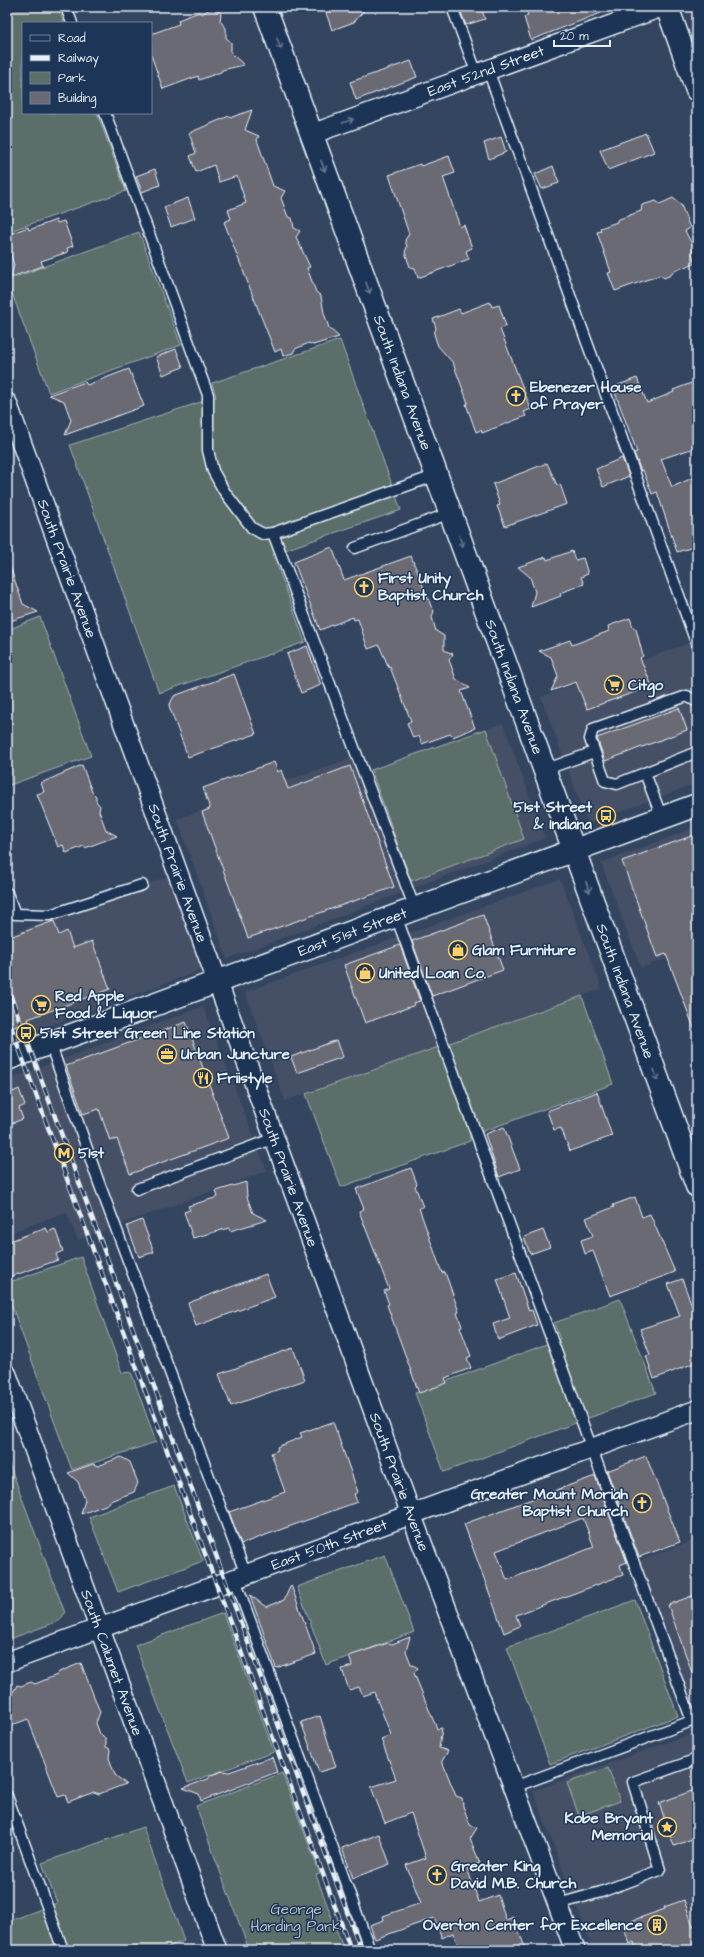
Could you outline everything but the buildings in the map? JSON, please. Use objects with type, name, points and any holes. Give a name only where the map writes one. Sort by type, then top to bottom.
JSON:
[{"type":"street","name":"South Indiana Avenue","points":[[265,7],[544,770],[693,1161],[697,1186]]},
{"type":"street","name":"East 52nd Street","points":[[312,134],[661,7]]},
{"type":"street","points":[[667,7],[697,90]]},
{"type":"street","name":"South Prairie Avenue","points":[[7,403],[411,1514],[575,1950]]},
{"type":"street","name":"East 51st Street","points":[[7,1059],[697,805]]},
{"type":"street","name":"South Calumet Avenue","points":[[7,1375],[217,1950]]},
{"type":"street","name":"East 50th Street","points":[[7,1662],[697,1410]]},
{"type":"lane","points":[[66,7],[72,22]]},
{"type":"lane","points":[[452,7],[482,72],[697,645]]},
{"type":"lane","points":[[105,114],[206,388],[209,410],[208,450],[213,471],[224,491],[252,528],[263,534],[274,533],[436,475]]},
{"type":"lane","points":[[355,548],[450,512]]},
{"type":"lane","points":[[274,533],[591,1448],[694,1720],[514,1787]]},
{"type":"lane","points":[[697,702],[687,696],[594,729],[590,739],[604,781],[617,784],[697,752]]},
{"type":"lane","points":[[544,770],[594,752]]},
{"type":"lane","points":[[645,773],[662,818]]},
{"type":"lane","points":[[7,893],[15,914],[50,915],[142,885]]},
{"type":"lane","points":[[50,1044],[240,1577],[370,1950]]},
{"type":"lane","points":[[137,1188],[275,1138]]},
{"type":"lane","points":[[558,1904],[601,1892],[660,1870],[632,1782],[697,1758]]},
{"type":"lane","points":[[7,1796],[63,1950]]},
{"type":"shaded area","points":[[697,640],[697,783],[588,824],[541,697]]},
{"type":"shaded area","points":[[503,723],[545,838],[227,959],[177,819],[357,756],[364,773]]},
{"type":"shaded area","points":[[697,827],[697,947],[641,968],[601,863]]},
{"type":"shaded area","points":[[169,876],[202,970],[7,1041],[7,935]]},
{"type":"shaded area","points":[[560,879],[602,989],[285,1101],[245,992]]},
{"type":"shaded area","points":[[203,1006],[267,1171],[78,1240],[66,1212],[7,1234],[7,1080]]},
{"type":"shaded area","points":[[697,1539],[697,1950],[593,1950],[533,1791],[696,1732],[633,1563]]},
{"type":"green space","points":[[7,7],[58,7],[64,22],[22,22],[22,114],[97,114],[126,191],[7,232]]},
{"type":"green space","points":[[139,232],[181,345],[49,393],[7,280]]},
{"type":"green space","points":[[340,340],[401,510],[273,554],[305,642],[159,693],[70,445],[216,397],[212,383]]},
{"type":"green space","points":[[40,617],[91,756],[7,786],[7,630]]},
{"type":"green space","points":[[486,729],[524,839],[411,881],[371,770]]},
{"type":"green space","points":[[582,996],[613,1084],[470,1136],[470,1141],[341,1187],[306,1094]]},
{"type":"green space","points":[[81,1257],[122,1373],[131,1372],[156,1442],[72,1470],[7,1293],[7,1283]]},
{"type":"green space","points":[[620,1299],[656,1393],[444,1472],[415,1393],[560,1339],[554,1323]]},
{"type":"green space","points":[[7,1458],[65,1613],[59,1621],[7,1640]]},
{"type":"green space","points":[[174,1486],[203,1561],[118,1592],[89,1517]]},
{"type":"green space","points":[[385,1555],[414,1632],[326,1665],[297,1587]]},
{"type":"green space","points":[[635,1600],[678,1716],[550,1764],[507,1647]]},
{"type":"green space","points":[[223,1613],[274,1752],[188,1783],[135,1645]]},
{"type":"green space","points":[[608,1768],[620,1801],[579,1816],[567,1783]]},
{"type":"green space","name":"George Harding Park","points":[[282,1773],[320,1874],[316,1875],[344,1950],[249,1950],[196,1806]]},
{"type":"green space","points":[[143,1827],[184,1941],[161,1950],[69,1950],[65,1940],[39,1950],[7,1950],[7,1922],[57,1903],[42,1863]]},
{"type":"railway","points":[[7,986],[361,1950]]},
{"type":"railway","points":[[7,1016],[351,1950]]},
{"type":"place","name":"Ebenezer House of Prayer","points":[[516,396]]},
{"type":"place","name":"First Unity Baptist Church","points":[[364,587]]},
{"type":"place","name":"Citgo","points":[[614,685]]},
{"type":"place","name":"51st Street & Indiana","points":[[606,816]]},
{"type":"place","name":"Glam Furniture","points":[[458,950]]},
{"type":"place","name":"United Loan Co.","points":[[365,973]]},
{"type":"place","name":"Red Apple Food & Liquor","points":[[41,1005]]},
{"type":"place","name":"51st Street Green Line Station","points":[[26,1033]]},
{"type":"place","name":"Urban Juncture","points":[[167,1054]]},
{"type":"place","name":"Friistyle","points":[[203,1078]]},
{"type":"place","name":"51st","points":[[64,1153]]},
{"type":"place","name":"Greater Mount Moriah Baptist Church","points":[[642,1503]]},
{"type":"place","name":"Kobe Bryant Memorial","points":[[667,1827]]},
{"type":"place","name":"Greater King David M.B. Church","points":[[437,1875]]},
{"type":"place","name":"Overton Center for Excellence","points":[[657,1925]]}]
